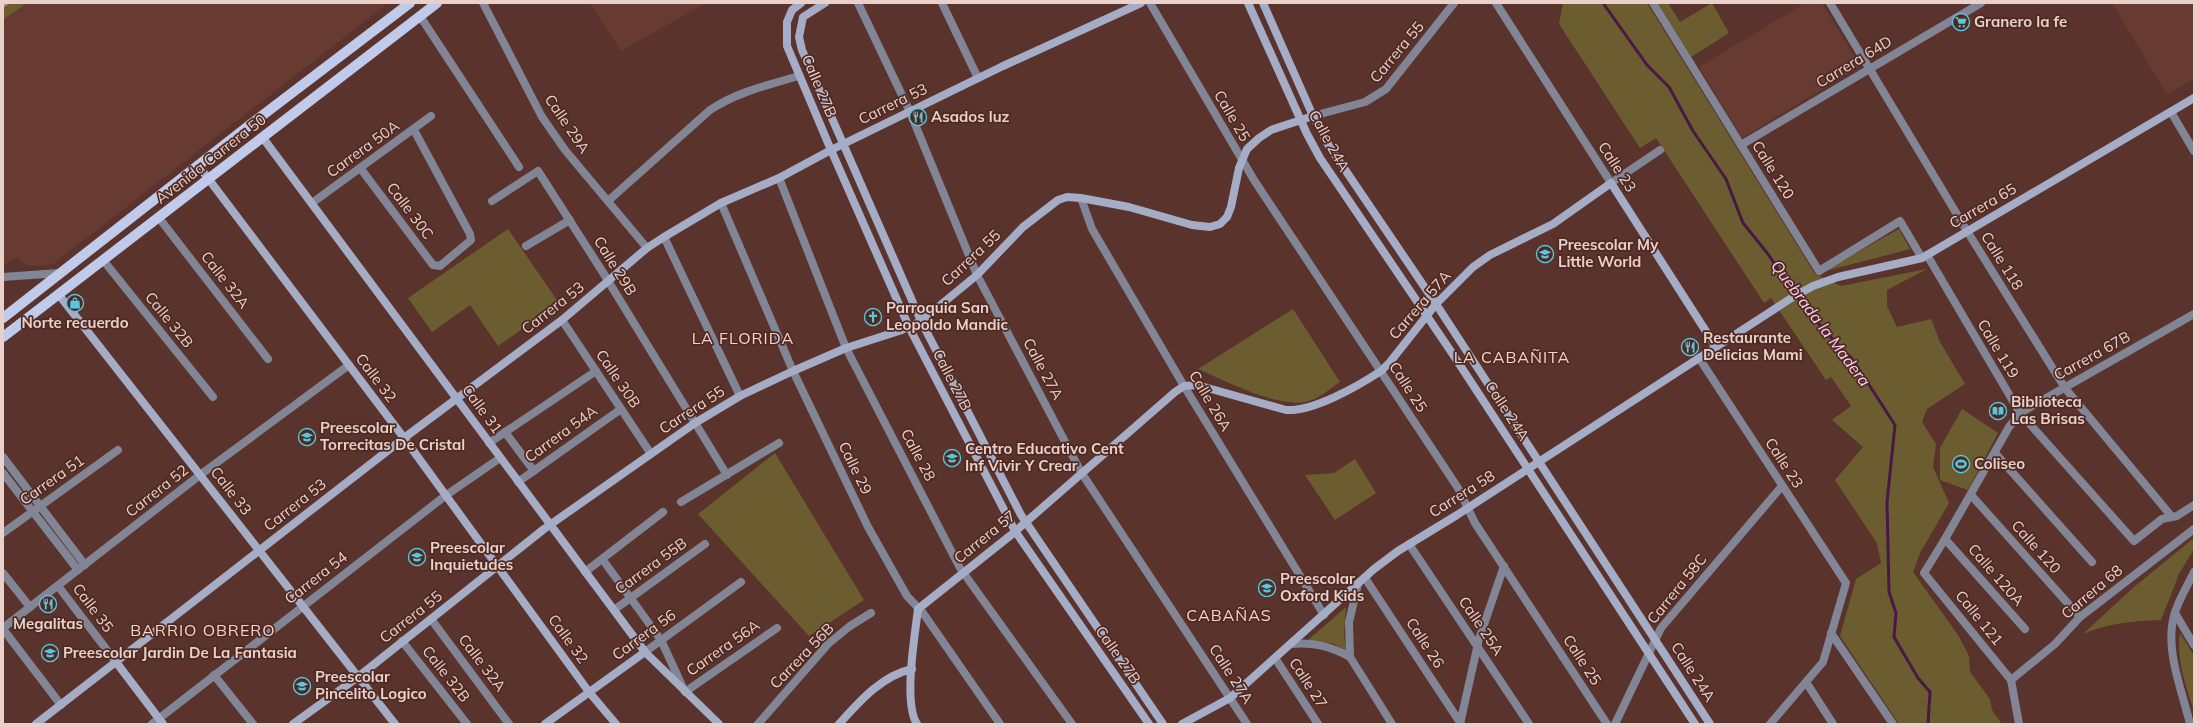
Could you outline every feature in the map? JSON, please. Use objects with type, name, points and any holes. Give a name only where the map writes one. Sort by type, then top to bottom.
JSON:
[{"type":"main road","name":"Avenida Carrera 50","points":[[3,318],[198,165],[410,3]]},
{"type":"main road","name":"Avenida Carrera 50","points":[[3,337],[437,3]]},
{"type":"main road","name":"Calle 27B","points":[[801,3],[792,10],[787,22],[787,46],[909,327],[1015,531],[1149,724]]},
{"type":"main road","name":"Calle 27B","points":[[825,3],[803,18],[800,37],[802,50],[921,321],[1026,521],[1163,724]]},
{"type":"main road","name":"Carrera 53","points":[[36,724],[404,438],[562,320],[664,236],[721,203],[780,178],[831,150],[978,78],[1141,3]]},
{"type":"main road","name":"Calle 24A","points":[[1248,3],[1300,120],[1326,168],[1426,315],[1695,724]]},
{"type":"main road","name":"Calle 24A","points":[[1263,3],[1313,116],[1337,158],[1436,304],[1710,724]]},
{"type":"main road","name":"Carrera 65","points":[[1774,309],[1802,291],[1838,277],[1924,256],[2194,98]]},
{"type":"main road","name":"Carrera 55","points":[[296,723],[431,620],[549,525],[695,423],[740,396],[846,348],[909,327],[921,321],[976,275],[1023,227],[1058,200],[1068,197],[1081,198],[1128,207],[1192,225],[1210,227],[1220,224],[1227,216],[1231,207],[1241,160],[1247,149],[1259,138],[1283,125],[1313,116]]},
{"type":"main road","name":"Calle 31","points":[[263,138],[549,525],[645,652],[718,724]]},
{"type":"main road","name":"Calle 32","points":[[198,165],[404,438],[590,692],[616,724]]},
{"type":"main road","name":"Carrera 57A","points":[[1184,386],[1203,386],[1276,408],[1296,411],[1312,408],[1381,371],[1390,362],[1426,315],[1473,267],[1484,259],[1553,224],[1611,183]]},
{"type":"main road","name":"Calle 23","points":[[1611,183],[1716,347]]},
{"type":"main road","name":"Calle 33","points":[[59,295],[395,724]]},
{"type":"main road","name":"Carrera 58","points":[[1182,724],[1230,698],[1358,584],[1409,544],[1468,508],[1774,309]]},
{"type":"main road","name":"Carrera 57","points":[[918,609],[1015,531],[1081,472],[1184,386]]},
{"type":"main road","points":[[917,724],[911,711],[912,669],[918,609]]},
{"type":"main road","name":"Carrera 56","points":[[545,724],[645,652]]},
{"type":"main road","name":"Calle 35","points":[[116,662],[161,721]]},
{"type":"main road","points":[[838,724],[860,700],[873,690],[897,675],[912,669]]},
{"type":"street","name":"Calle 29A","points":[[483,3],[542,117],[565,150],[648,248]]},
{"type":"street","name":"Calle 27A","points":[[858,3],[910,112],[976,275],[1081,472],[1247,724]]},
{"type":"street","points":[[942,3],[978,78]]},
{"type":"street","name":"Calle 25","points":[[1150,3],[1241,160],[1458,488],[1475,523],[1607,724]]},
{"type":"street","name":"Carrera 55","points":[[1313,116],[1365,102],[1386,89],[1454,3]]},
{"type":"street","name":"Calle 23","points":[[1496,3],[1611,183]]},
{"type":"street","name":"Calle 120","points":[[1654,3],[1819,271],[1900,221]]},
{"type":"street","name":"Calle 118","points":[[1830,3],[1967,231],[2065,388],[2172,517]]},
{"type":"street","name":"Carrera 64D","points":[[1741,145],[1981,3]]},
{"type":"street","points":[[420,16],[519,167]]},
{"type":"street","points":[[608,201],[710,110],[725,100],[750,90],[799,76]]},
{"type":"street","points":[[2171,112],[2194,151]]},
{"type":"street","name":"Carrera 50A","points":[[312,203],[414,130],[430,116]]},
{"type":"street","name":"Calle 30C","points":[[361,169],[433,265],[440,266],[471,240],[470,234],[414,130]]},
{"type":"street","name":"Carrera 57A","points":[[1611,183],[1660,150]]},
{"type":"street","name":"Calle 29B","points":[[492,201],[538,171],[609,282],[727,475]]},
{"type":"street","name":"Calle 28","points":[[780,178],[846,348],[963,572],[1072,724]]},
{"type":"street","name":"Calle 26A","points":[[1081,198],[1092,229],[1184,386],[1324,614]]},
{"type":"street","name":"Calle 29","points":[[721,203],[793,372],[868,527],[907,596],[918,609],[1000,724]]},
{"type":"street","name":"Calle 32A","points":[[159,218],[268,359]]},
{"type":"street","points":[[526,246],[570,220]]},
{"type":"street","name":"Calle 119","points":[[1900,221],[1924,256],[2020,413],[2134,541],[2162,519],[2172,517]]},
{"type":"street","points":[[664,236],[740,396]]},
{"type":"street","name":"Calle 32B","points":[[103,260],[213,397]]},
{"type":"street","points":[[3,277],[59,273]]},
{"type":"street","name":"Carrera 67B","points":[[1924,573],[1972,494],[2009,427],[2020,413],[2194,314]]},
{"type":"street","name":"Calle 30B","points":[[562,320],[651,454]]},
{"type":"street","name":"Calle 23","points":[[1699,358],[1846,583],[1831,633]]},
{"type":"street","name":"Carrera 52","points":[[3,629],[200,475],[349,365]]},
{"type":"street","points":[[490,444],[505,432],[596,371]]},
{"type":"street","name":"Carrera 54A","points":[[518,482],[621,409]]},
{"type":"street","name":"Calle 31","points":[[505,432],[534,471]]},
{"type":"street","points":[[681,502],[779,443]]},
{"type":"street","name":"Carrera 51","points":[[3,533],[32,510],[118,450]]},
{"type":"street","points":[[1995,453],[2092,562]]},
{"type":"street","name":"Calle 35","points":[[3,457],[40,505],[81,567]]},
{"type":"street","name":"Carrera 54","points":[[152,724],[161,721],[214,675],[445,496],[500,458]]},
{"type":"street","name":"Calle 35","points":[[3,472],[32,510],[81,567]]},
{"type":"street","name":"Carrera 58C","points":[[1615,724],[1655,639],[1670,618],[1782,486]]},
{"type":"street","name":"Calle 120","points":[[1972,494],[2080,617]]},
{"type":"street","points":[[2172,517],[2177,516],[2194,505]]},
{"type":"street","points":[[585,572],[603,560],[663,512]]},
{"type":"street","name":"Carrera 68","points":[[2012,680],[2055,644],[2080,617],[2194,529]]},
{"type":"street","name":"Calle 120A","points":[[1945,539],[2025,629]]},
{"type":"street","name":"Carrera 55B","points":[[614,610],[706,544]]},
{"type":"street","name":"Calle 25A","points":[[1409,544],[1529,724]]},
{"type":"street","name":"Calle 31","points":[[603,560],[662,640],[685,692]]},
{"type":"street","points":[[1460,724],[1478,646],[1504,566]]},
{"type":"street","points":[[2190,724],[2174,657],[2172,627],[2175,613],[2194,572]]},
{"type":"street","points":[[3,573],[30,607]]},
{"type":"street","name":"Calle 121","points":[[1924,573],[2012,680]]},
{"type":"street","name":"Calle 26","points":[[1365,578],[1460,724]]},
{"type":"street","name":"Carrera 56","points":[[645,652],[741,582]]},
{"type":"street","points":[[1358,584],[1349,622],[1350,656],[1392,724]]},
{"type":"street","name":"Calle 35","points":[[58,586],[116,662]]},
{"type":"street","name":"Carrera 56B","points":[[758,724],[828,644],[850,626],[871,613]]},
{"type":"street","points":[[2175,613],[2194,645]]},
{"type":"street","name":"Calle 32A","points":[[431,620],[509,724]]},
{"type":"street","name":"Carrera 56A","points":[[685,692],[777,628]]},
{"type":"street","points":[[3,629],[61,705]]},
{"type":"street","points":[[1772,723],[1823,662],[1831,633]]},
{"type":"street","points":[[1831,633],[1893,724]]},
{"type":"street","name":"Calle 32B","points":[[402,641],[467,724]]},
{"type":"street","points":[[1290,644],[1317,644],[1350,656]]},
{"type":"street","name":"Calle 27","points":[[1275,658],[1318,724]]},
{"type":"street","points":[[214,675],[253,724]]},
{"type":"street","points":[[2012,680],[2019,724]]},
{"type":"street","points":[[1806,682],[1833,724]]},
{"type":"shaded area","points":[[3,3],[27,3],[3,20]]},
{"type":"shaded area","points":[[27,3],[388,3],[53,264],[40,266],[27,265],[17,257],[3,265],[3,20]]},
{"type":"shaded area","points":[[590,3],[706,3],[621,51]]},
{"type":"shaded area","points":[[1563,3],[1647,3],[1815,274],[1841,286],[1927,269],[1887,290],[1887,306],[1897,327],[1931,319],[1940,342],[1965,384],[1927,409],[1922,422],[1936,444],[1933,467],[1949,503],[1920,553],[1913,572],[1958,635],[1969,656],[1970,672],[1990,699],[1992,710],[2002,724],[1899,724],[1840,636],[1856,579],[1881,563],[1877,543],[1835,480],[1863,447],[1832,420],[1851,406],[1831,377],[1826,380],[1771,298],[1764,303],[1656,138],[1640,148],[1559,24]]},
{"type":"shaded area","points":[[1658,3],[1668,3],[1680,22],[1712,3],[1729,33],[1691,57]]},
{"type":"shaded area","points":[[1805,3],[1822,3],[1860,66],[1742,138],[1699,67]]},
{"type":"shaded area","points":[[2112,3],[2194,3],[2194,78],[2167,95]]},
{"type":"shaded area","points":[[508,229],[559,303],[498,346],[470,305],[432,332],[408,298]]},
{"type":"shaded area","points":[[1899,229],[1910,249],[1822,272]]},
{"type":"shaded area","points":[[1293,309],[1340,382],[1319,397],[1305,402],[1293,403],[1280,401],[1251,392],[1198,369]]},
{"type":"shaded area","name":"Coliseo","points":[[1962,409],[1998,433],[1968,490],[1940,480],[1940,448]]},
{"type":"shaded area","points":[[775,453],[864,600],[809,636],[698,514]]},
{"type":"shaded area","points":[[1355,459],[1376,493],[1335,520],[1305,475],[1334,473]]},
{"type":"shaded area","points":[[2194,538],[2194,549],[2179,574],[2161,620],[2121,623],[2102,627],[2083,634],[2134,587]]},
{"type":"shaded area","points":[[1346,607],[1344,635],[1346,651],[1334,644],[1308,640]]},
{"type":"shaded area","points":[[2180,633],[2194,656],[2194,711],[2185,682],[2179,653]]},
{"type":"waterway","name":"Quebrada la Madera","points":[[1603,3],[1647,65],[1669,87],[1693,131],[1726,179],[1743,223],[1768,254],[1793,292],[1823,329],[1853,360],[1895,425],[1887,502],[1889,592],[1896,613],[1894,637],[1918,678],[1930,692],[1928,724]]},
{"type":"railway","points":[[3,6],[7,3]]},
{"type":"place","name":"Granero la fe","points":[[1961,22]]},
{"type":"place","name":"Asados luz","points":[[918,117]]},
{"type":"place","name":"Preescolar My Little World","points":[[1545,254]]},
{"type":"place","name":"Norte recuerdo","points":[[75,303]]},
{"type":"place","name":"Parroquia San Leopoldo Mandic","points":[[873,317]]},
{"type":"place","name":"Restaurante Delicias Mami","points":[[1690,347]]},
{"type":"place","name":"Biblioteca Las Brisas","points":[[1998,411]]},
{"type":"place","name":"Preescolar Torrecitas De Cristal","points":[[307,437]]},
{"type":"place","name":"Centro Educativo Cent Inf Vivir Y Crear","points":[[952,458]]},
{"type":"place","name":"Coliseo","points":[[1961,464]]},
{"type":"place","name":"Preescolar Inquietudes","points":[[417,557]]},
{"type":"place","name":"Preescolar Oxford Kids","points":[[1267,588]]},
{"type":"place","name":"Megalitas","points":[[48,604]]},
{"type":"place","name":"Preescolar Jardin De La Fantasia","points":[[50,653]]},
{"type":"place","name":"Preescolar Pincelito Logico","points":[[302,686]]},
{"type":"district","name":"LA FLORIDA","points":[[743,338]]},
{"type":"district","name":"LA CABAÑITA","points":[[1512,357]]},
{"type":"district","name":"CABAÑAS","points":[[1229,615]]},
{"type":"district","name":"BARRIO OBRERO","points":[[203,630]]}]
